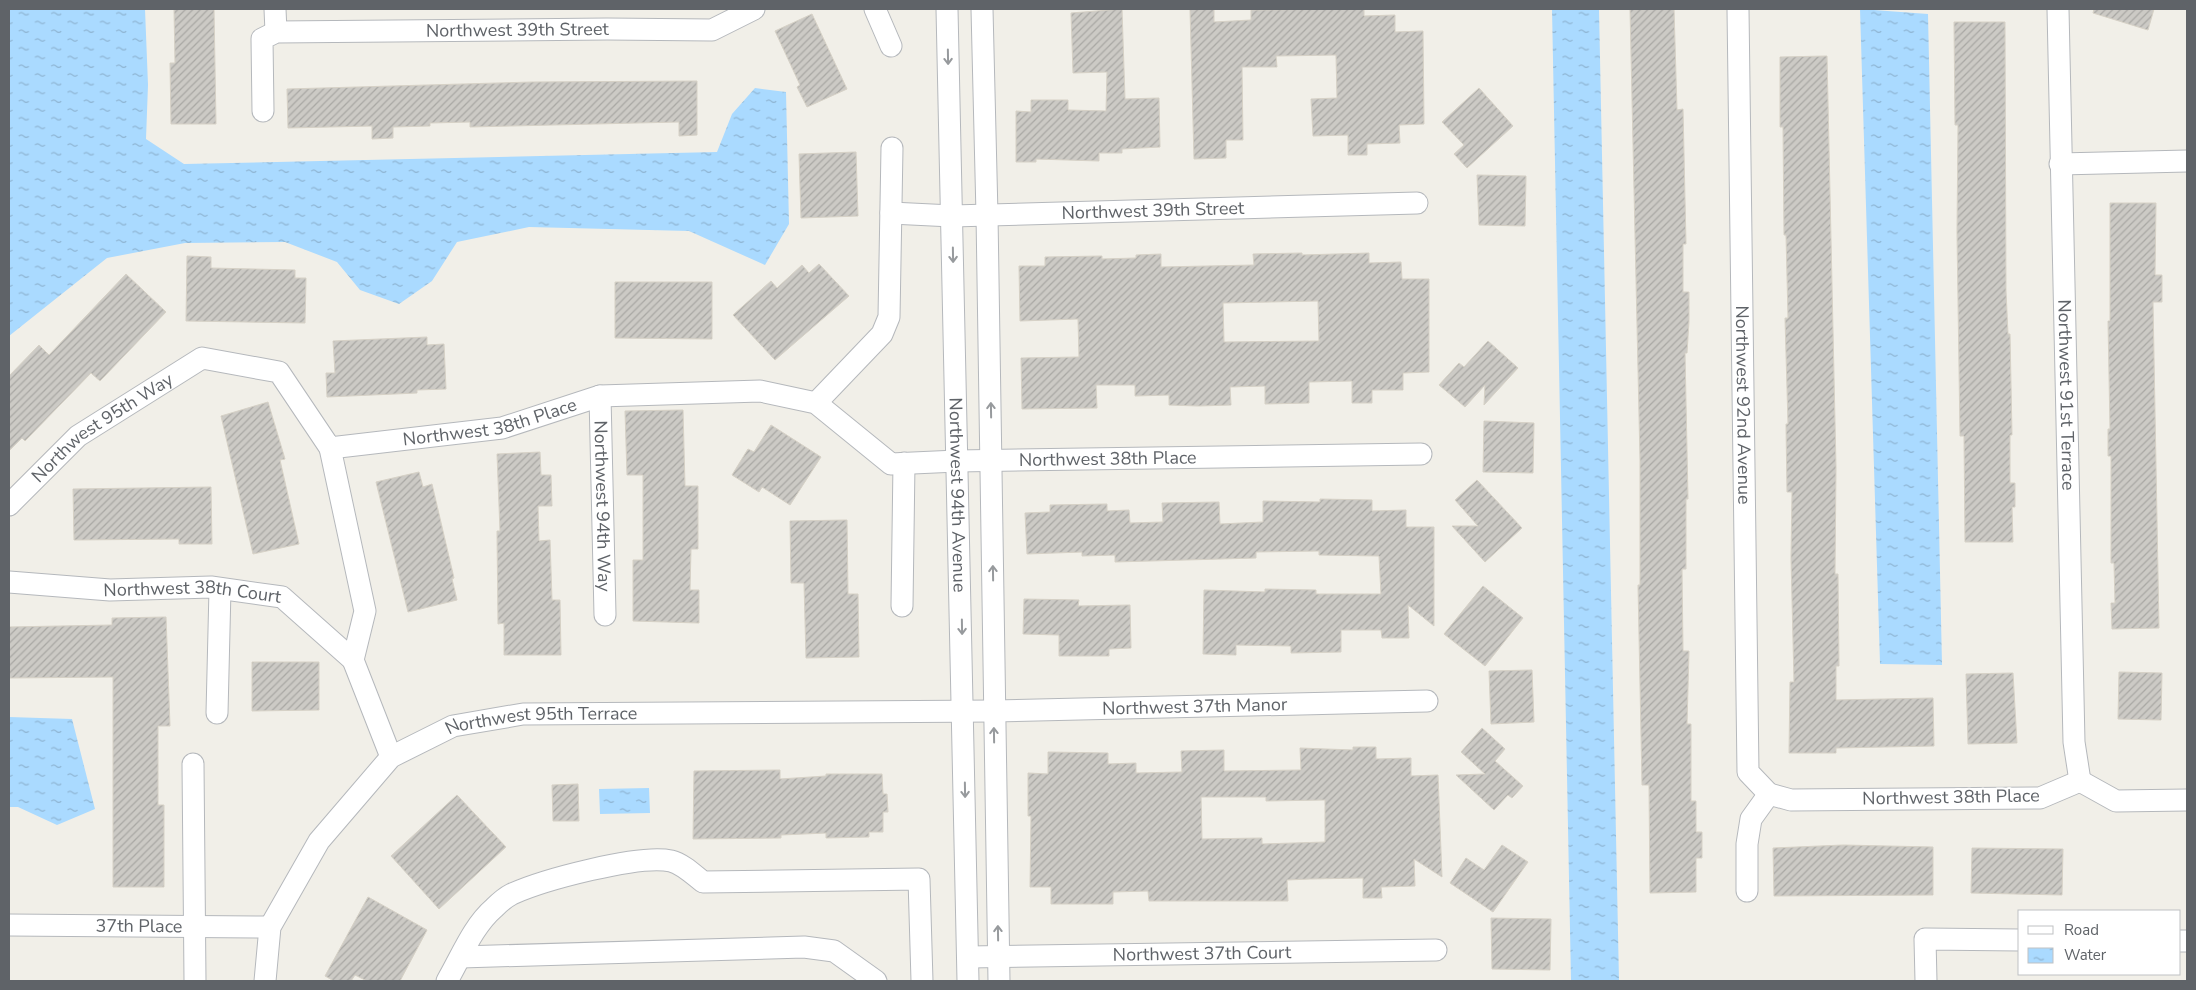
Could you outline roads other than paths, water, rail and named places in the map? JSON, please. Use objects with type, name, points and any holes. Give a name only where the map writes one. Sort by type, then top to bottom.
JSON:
[{"type":"street","points":[[263,111],[262,39],[276,32],[275,9]]},
{"type":"street","name":"Northwest 39th Street","points":[[276,32],[607,19],[712,30],[754,9]]},
{"type":"street","points":[[874,9],[890,46]]},
{"type":"street","name":"Northwest 94th Avenue","points":[[947,9],[964,710],[968,981]]},
{"type":"street","name":"Northwest 94th Avenue","points":[[982,9],[988,215],[999,981]]},
{"type":"street","name":"Northwest 92nd Avenue","points":[[1738,9],[1748,772],[1769,794]]},
{"type":"street","name":"Northwest 91st Terrace","points":[[2058,9],[2074,742],[2080,782]]},
{"type":"street","points":[[816,403],[882,334],[889,317],[892,148]]},
{"type":"street","points":[[2060,164],[2187,161]]},
{"type":"street","name":"Northwest 39th Street","points":[[890,214],[952,216],[1417,203]]},
{"type":"street","name":"Northwest 95th Way","points":[[9,505],[78,436],[202,358],[279,372],[330,448]]},
{"type":"street","name":"Northwest 38th Place","points":[[330,448],[502,428],[600,396],[760,391],[816,403],[891,464],[957,461],[1421,454]]},
{"type":"street","name":"Northwest 94th Way","points":[[600,396],[605,615]]},
{"type":"street","points":[[330,448],[365,611],[353,660],[391,757]]},
{"type":"street","points":[[902,606],[904,463]]},
{"type":"street","name":"Northwest 38th Court","points":[[9,582],[110,590],[211,587],[282,597],[353,660]]},
{"type":"street","points":[[217,713],[220,589]]},
{"type":"street","name":"Northwest 37th Manor","points":[[964,710],[994,711],[1428,701]]},
{"type":"street","name":"Northwest 95th Terrace","points":[[265,981],[270,927],[319,841],[391,757],[454,726],[523,714],[964,710]]},
{"type":"street","points":[[193,764],[196,981]]},
{"type":"street","points":[[2080,782],[2116,801],[2187,800]]},
{"type":"street","name":"Northwest 38th Place","points":[[1769,794],[1791,800],[2040,798],[2080,782]]},
{"type":"street","points":[[1748,891],[1747,844],[1751,819],[1769,794]]},
{"type":"street","points":[[447,981],[474,934],[492,909],[511,894],[612,866],[644,862],[671,862],[684,868],[703,882],[920,879],[922,981]]},
{"type":"street","name":"37th Place","points":[[9,925],[270,927]]},
{"type":"street","points":[[1926,981],[1925,939],[2018,940]]},
{"type":"street","points":[[461,957],[804,946],[834,951],[876,981]]},
{"type":"street","name":"Northwest 37th Court","points":[[968,957],[1436,950]]},
{"type":"water","points":[[9,9],[145,9],[148,85],[146,139],[184,164],[717,152],[732,114],[755,88],[786,92],[789,224],[765,265],[689,231],[529,227],[457,242],[432,281],[399,304],[360,290],[337,262],[285,242],[185,243],[107,258],[9,336]]},
{"type":"water","points":[[1552,9],[1599,9],[1619,981],[1571,981]]},
{"type":"water","points":[[1860,9],[1928,14],[1942,665],[1880,664]]},
{"type":"water","points":[[9,717],[72,719],[95,809],[57,825],[18,807],[9,807]]},
{"type":"water","points":[[649,788],[650,813],[600,814],[599,789]]}]
